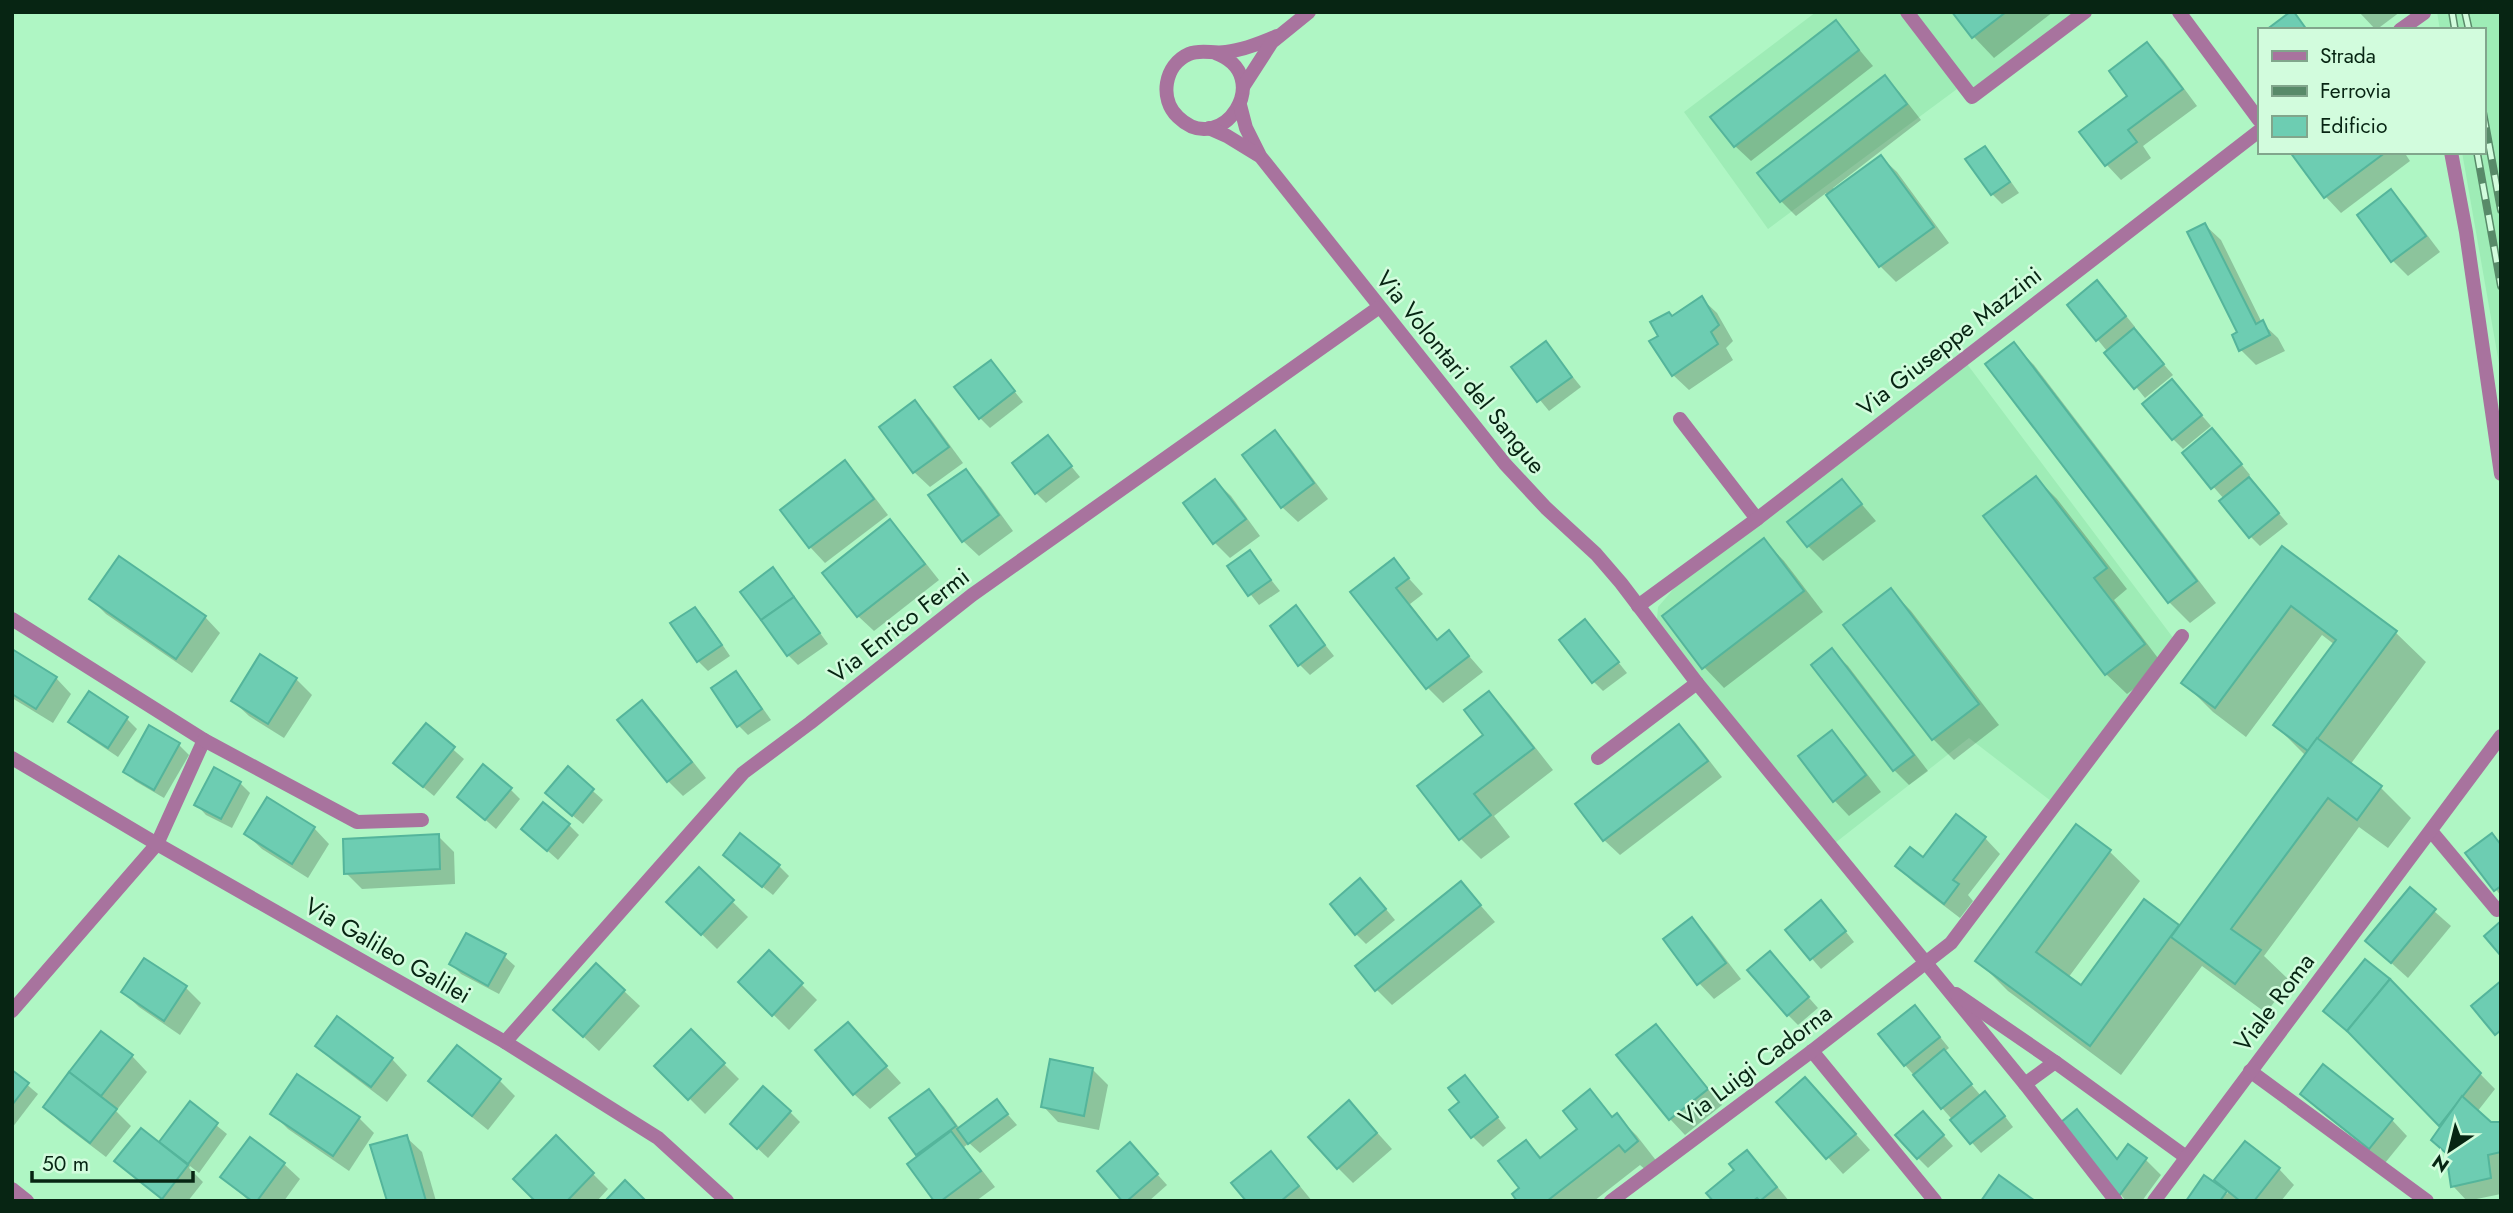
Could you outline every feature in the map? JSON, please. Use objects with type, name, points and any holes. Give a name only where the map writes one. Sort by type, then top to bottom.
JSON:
[{"type":"street","name":"Via Volontari del Sangue","points":[[1259,156],[1227,136],[1209,128],[1188,125],[1175,115],[1169,104],[1166,88],[1170,72],[1181,59],[1196,52],[1237,50],[1277,36],[1309,12]]},
{"type":"street","points":[[1907,12],[1972,97],[2085,12]]},
{"type":"street","points":[[2179,12],[2258,119]]},
{"type":"street","points":[[2403,28],[2424,13]]},
{"type":"street","name":"Via Volontari del Sangue","points":[[1277,36],[1243,87],[1240,105],[1246,128],[1259,156],[1505,464],[1540,502],[1596,554],[1638,606]]},
{"type":"street","points":[[1215,53],[1233,64],[1243,87]]},
{"type":"street","points":[[1209,128],[1226,121],[1240,105]]},
{"type":"street","name":"Via Giuseppe Mazzini","points":[[1638,606],[1756,519],[2258,132]]},
{"type":"street","points":[[2451,154],[2466,232],[2501,474]]},
{"type":"street","name":"Via Enrico Fermi","points":[[505,1042],[743,773],[972,595],[1378,307]]},
{"type":"street","points":[[1680,419],[1756,519]]},
{"type":"street","points":[[1638,606],[1925,965],[2025,1084],[2116,1201]]},
{"type":"street","points":[[12,619],[204,740],[357,822],[422,820]]},
{"type":"street","points":[[1925,965],[1951,943],[2182,636]]},
{"type":"street","points":[[1598,758],[1697,683]]},
{"type":"street","name":"Viale Roma","points":[[2154,1201],[2501,736]]},
{"type":"street","points":[[12,1011],[157,844],[204,740]]},
{"type":"street","name":"Via Galileo Galilei","points":[[12,758],[157,844],[505,1042],[658,1138],[727,1201]]},
{"type":"street","points":[[2431,831],[2497,910]]},
{"type":"street","name":"Via Luigi Cadorna","points":[[1611,1201],[1925,965]]},
{"type":"street","points":[[1941,984],[2186,1157]]},
{"type":"street","points":[[1812,1051],[1935,1201]]},
{"type":"street","points":[[2025,1084],[2055,1062]]},
{"type":"street","points":[[2250,1071],[2427,1201]]},
{"type":"street","points":[[12,1189],[27,1201]]},
{"type":"shaded area","points":[[1816,12],[2095,12],[1970,105],[1957,89],[1768,229],[1684,112]]},
{"type":"shaded area","points":[[2437,12],[2501,12],[2501,375],[2462,154],[2485,154],[2485,28],[2440,28]]},
{"type":"shaded area","points":[[1967,364],[2174,639],[2051,801],[1969,738],[1835,843],[1668,639],[1657,619],[1658,607],[1677,585]]},
{"type":"building","points":[[1952,12],[2006,12],[1972,38]]},
{"type":"building","points":[[2290,12],[2294,12],[2306,28],[2269,28]]},
{"type":"building","points":[[1836,20],[1859,50],[1734,147],[1710,117]]},
{"type":"building","points":[[2147,42],[2183,89],[2128,130],[2137,142],[2105,166],[2079,132],[2127,96],[2109,71]]},
{"type":"building","points":[[1885,75],[1907,104],[1780,202],[1757,173]]},
{"type":"building","points":[[1985,146],[2010,182],[1991,195],[1965,159]]},
{"type":"building","points":[[2291,154],[2383,154],[2324,198]]},
{"type":"building","points":[[1881,155],[1934,227],[1879,267],[1826,195]]},
{"type":"building","points":[[2391,189],[2426,236],[2391,262],[2357,215]]},
{"type":"building","points":[[2205,223],[2256,324],[2263,320],[2270,335],[2239,351],[2232,335],[2237,332],[2187,232]]},
{"type":"building","points":[[2097,280],[2126,316],[2096,341],[2067,305]]},
{"type":"building","points":[[1702,296],[1719,325],[1711,332],[1718,344],[1672,376],[1649,341],[1658,336],[1650,322],[1669,312],[1672,316]]},
{"type":"building","points":[[2134,328],[2164,364],[2134,389],[2104,353]]},
{"type":"building","points":[[1546,341],[1572,377],[1537,402],[1511,367]]},
{"type":"building","points":[[2014,342],[2197,581],[2168,603],[1985,364]]},
{"type":"building","points":[[991,360],[1015,391],[979,419],[954,387]]},
{"type":"building","points":[[2172,379],[2202,415],[2172,440],[2142,404]]},
{"type":"building","points":[[915,400],[949,447],[913,473],[879,427]]},
{"type":"building","points":[[2212,428],[2242,464],[2211,489],[2182,453]]},
{"type":"building","points":[[1275,430],[1314,483],[1281,508],[1242,455]]},
{"type":"building","points":[[1048,435],[1072,466],[1035,494],[1012,463]]},
{"type":"building","points":[[845,460],[874,499],[809,548],[780,510]]},
{"type":"building","points":[[966,469],[999,515],[962,542],[928,495]]},
{"type":"building","points":[[2036,476],[2107,568],[2094,578],[2145,644],[2105,675],[1983,516]]},
{"type":"building","points":[[2249,477],[2279,513],[2249,538],[2219,501]]},
{"type":"building","points":[[1215,479],[1246,519],[1213,544],[1183,503]]},
{"type":"building","points":[[1842,479],[1862,504],[1807,547],[1787,522]]},
{"type":"building","points":[[890,519],[925,564],[857,617],[822,573]]},
{"type":"building","points":[[1764,538],[1804,591],[1702,669],[1662,616]]},
{"type":"building","points":[[2282,546],[2397,631],[2308,751],[2273,725],[2336,640],[2291,606],[2215,708],[2181,683]]},
{"type":"building","points":[[1250,550],[1271,580],[1248,596],[1227,566]]},
{"type":"building","points":[[119,556],[206,616],[176,659],[89,599]]},
{"type":"building","points":[[1394,558],[1409,578],[1396,588],[1437,640],[1449,630],[1469,656],[1426,689],[1350,592]]},
{"type":"building","points":[[773,567],[794,597],[761,620],[740,592]]},
{"type":"building","points":[[1891,588],[1979,704],[1932,740],[1843,625]]},
{"type":"building","points":[[794,597],[820,633],[787,656],[761,620]]},
{"type":"building","points":[[1296,605],[1325,645],[1298,666],[1270,626]]},
{"type":"building","points":[[695,607],[722,645],[697,662],[670,623]]},
{"type":"building","points":[[1585,619],[1619,662],[1592,683],[1559,640]]},
{"type":"building","points":[[1832,648],[1914,755],[1893,771],[1811,665]]},
{"type":"building","points":[[12,649],[57,677],[36,709],[12,694]]},
{"type":"building","points":[[260,654],[297,678],[268,724],[231,701]]},
{"type":"building","points":[[736,671],[762,709],[737,727],[711,688]]},
{"type":"building","points":[[89,691],[128,717],[108,748],[68,722]]},
{"type":"building","points":[[1489,691],[1534,748],[1474,794],[1491,815],[1459,840],[1417,786],[1483,735],[1464,710]]},
{"type":"building","points":[[642,700],[692,762],[667,782],[617,720]]},
{"type":"building","points":[[426,723],[455,747],[423,787],[393,763]]},
{"type":"building","points":[[1679,724],[1708,761],[1603,841],[1575,804]]},
{"type":"building","points":[[149,725],[180,743],[154,790],[123,772]]},
{"type":"building","points":[[1832,730],[1866,775],[1833,802],[1798,756]]},
{"type":"building","points":[[2317,738],[2382,786],[2357,820],[2328,798],[2231,929],[2261,950],[2235,984],[2171,937]]},
{"type":"building","points":[[483,764],[512,788],[485,820],[457,797]]},
{"type":"building","points":[[568,766],[594,789],[572,816],[545,793]]},
{"type":"building","points":[[214,767],[241,782],[221,819],[194,805]]},
{"type":"building","points":[[267,797],[315,827],[292,864],[244,834]]},
{"type":"building","points":[[543,802],[570,824],[547,851],[521,829]]},
{"type":"building","points":[[1956,814],[1986,837],[1953,880],[1959,884],[1944,904],[1895,866],[1910,847],[1923,857]]},
{"type":"building","points":[[2076,824],[2111,850],[2036,952],[2081,985],[2144,899],[2179,925],[2090,1046],[1975,961]]},
{"type":"building","points":[[740,833],[780,865],[762,887],[723,855]]},
{"type":"building","points":[[2492,833],[2501,845],[2501,886],[2494,891],[2465,853]]},
{"type":"building","points":[[439,834],[440,869],[344,874],[343,839]]},
{"type":"building","points":[[699,867],[734,900],[701,935],[666,902]]},
{"type":"building","points":[[1360,878],[1386,909],[1355,935],[1330,904]]},
{"type":"building","points":[[1461,881],[1481,905],[1375,991],[1355,966]]},
{"type":"building","points":[[2410,887],[2436,909],[2391,963],[2365,941]]},
{"type":"building","points":[[1821,900],[1846,931],[1810,960],[1785,930]]},
{"type":"building","points":[[1692,917],[1726,963],[1697,985],[1663,939]]},
{"type":"building","points":[[2501,921],[2501,956],[2484,936]]},
{"type":"building","points":[[466,933],[506,954],[488,986],[449,964]]},
{"type":"building","points":[[769,950],[803,983],[772,1016],[738,982]]},
{"type":"building","points":[[1770,951],[1809,997],[1787,1016],[1747,970]]},
{"type":"building","points":[[144,958],[187,986],[164,1021],[121,992]]},
{"type":"building","points":[[2365,959],[2390,979],[2347,1031],[2323,1011]]},
{"type":"building","points":[[596,963],[625,990],[583,1037],[553,1010]]},
{"type":"building","points":[[2390,979],[2481,1073],[2439,1126],[2347,1031]]},
{"type":"building","points":[[2501,981],[2501,1030],[2495,1035],[2471,1006]]},
{"type":"building","points":[[1915,1005],[1940,1037],[1904,1066],[1878,1034]]},
{"type":"building","points":[[337,1016],[393,1058],[371,1087],[315,1046]]},
{"type":"building","points":[[848,1022],[887,1066],[853,1095],[815,1050]]},
{"type":"building","points":[[1656,1024],[1708,1089],[1669,1120],[1616,1055]]},
{"type":"building","points":[[691,1029],[725,1063],[688,1100],[654,1066]]},
{"type":"building","points":[[101,1031],[133,1055],[101,1096],[69,1072]]},
{"type":"building","points":[[457,1045],[501,1079],[472,1116],[428,1081]]},
{"type":"building","points":[[1944,1049],[1972,1084],[1941,1109],[1913,1075]]},
{"type":"building","points":[[1050,1059],[1093,1068],[1084,1116],[1041,1107]]},
{"type":"building","points":[[2323,1064],[2393,1119],[2369,1149],[2300,1094]]},
{"type":"building","points":[[12,1070],[29,1083],[12,1105]]},
{"type":"building","points":[[69,1072],[117,1109],[90,1143],[43,1107]]},
{"type":"building","points":[[297,1074],[360,1117],[333,1156],[270,1114]]},
{"type":"building","points":[[1465,1075],[1498,1117],[1471,1138],[1449,1110],[1459,1102],[1448,1088]]},
{"type":"building","points":[[1805,1077],[1856,1134],[1826,1159],[1776,1102]]},
{"type":"building","points":[[763,1086],[791,1111],[757,1149],[730,1124]]},
{"type":"building","points":[[929,1089],[956,1126],[916,1155],[889,1118]]},
{"type":"building","points":[[1590,1089],[1612,1117],[1617,1113],[1638,1141],[1625,1152],[1619,1145],[1547,1201],[1517,1201],[1512,1194],[1519,1188],[1498,1161],[1526,1140],[1540,1158],[1577,1129],[1563,1111]]},
{"type":"building","points":[[1985,1091],[2005,1116],[1970,1144],[1950,1120]]},
{"type":"building","points":[[2462,1096],[2491,1122],[2501,1122],[2501,1152],[2488,1155],[2491,1178],[2451,1187],[2446,1153],[2431,1140]]},
{"type":"building","points":[[997,1099],[1008,1114],[968,1144],[957,1129]]},
{"type":"building","points":[[1349,1100],[1377,1133],[1337,1169],[1308,1137]]},
{"type":"building","points":[[190,1101],[218,1123],[188,1164],[159,1142]]},
{"type":"building","points":[[2077,1109],[2117,1159],[2128,1144],[2147,1158],[2119,1196],[2060,1123]]},
{"type":"building","points":[[1923,1111],[1944,1135],[1917,1159],[1895,1135]]},
{"type":"building","points":[[141,1128],[188,1165],[162,1199],[114,1161]]},
{"type":"building","points":[[951,1131],[981,1171],[941,1201],[934,1201],[907,1164]]},
{"type":"building","points":[[407,1135],[426,1201],[387,1201],[370,1145]]},
{"type":"building","points":[[556,1135],[594,1173],[567,1201],[535,1201],[513,1179]]},
{"type":"building","points":[[250,1137],[285,1163],[257,1201],[252,1201],[220,1177]]},
{"type":"building","points":[[2245,1141],[2280,1168],[2254,1201],[2240,1201],[2214,1180]]},
{"type":"building","points":[[1130,1142],[1158,1174],[1127,1201],[1122,1201],[1097,1171]]},
{"type":"building","points":[[1747,1150],[1777,1187],[1760,1201],[1757,1198],[1753,1201],[1713,1201],[1706,1193],[1734,1170],[1729,1164]]},
{"type":"building","points":[[1271,1151],[1299,1186],[1281,1201],[1246,1201],[1231,1183]]},
{"type":"building","points":[[1999,1175],[2035,1201],[1981,1201]]},
{"type":"building","points":[[2204,1175],[2227,1191],[2220,1201],[2186,1201]]},
{"type":"building","points":[[625,1180],[646,1201],[605,1201]]},
{"type":"railway","points":[[2452,12],[2455,28]]},
{"type":"railway","points":[[2465,12],[2469,28]]},
{"type":"railway","points":[[2485,123],[2501,210]]},
{"type":"railway","points":[[2477,154],[2501,286]]}]
